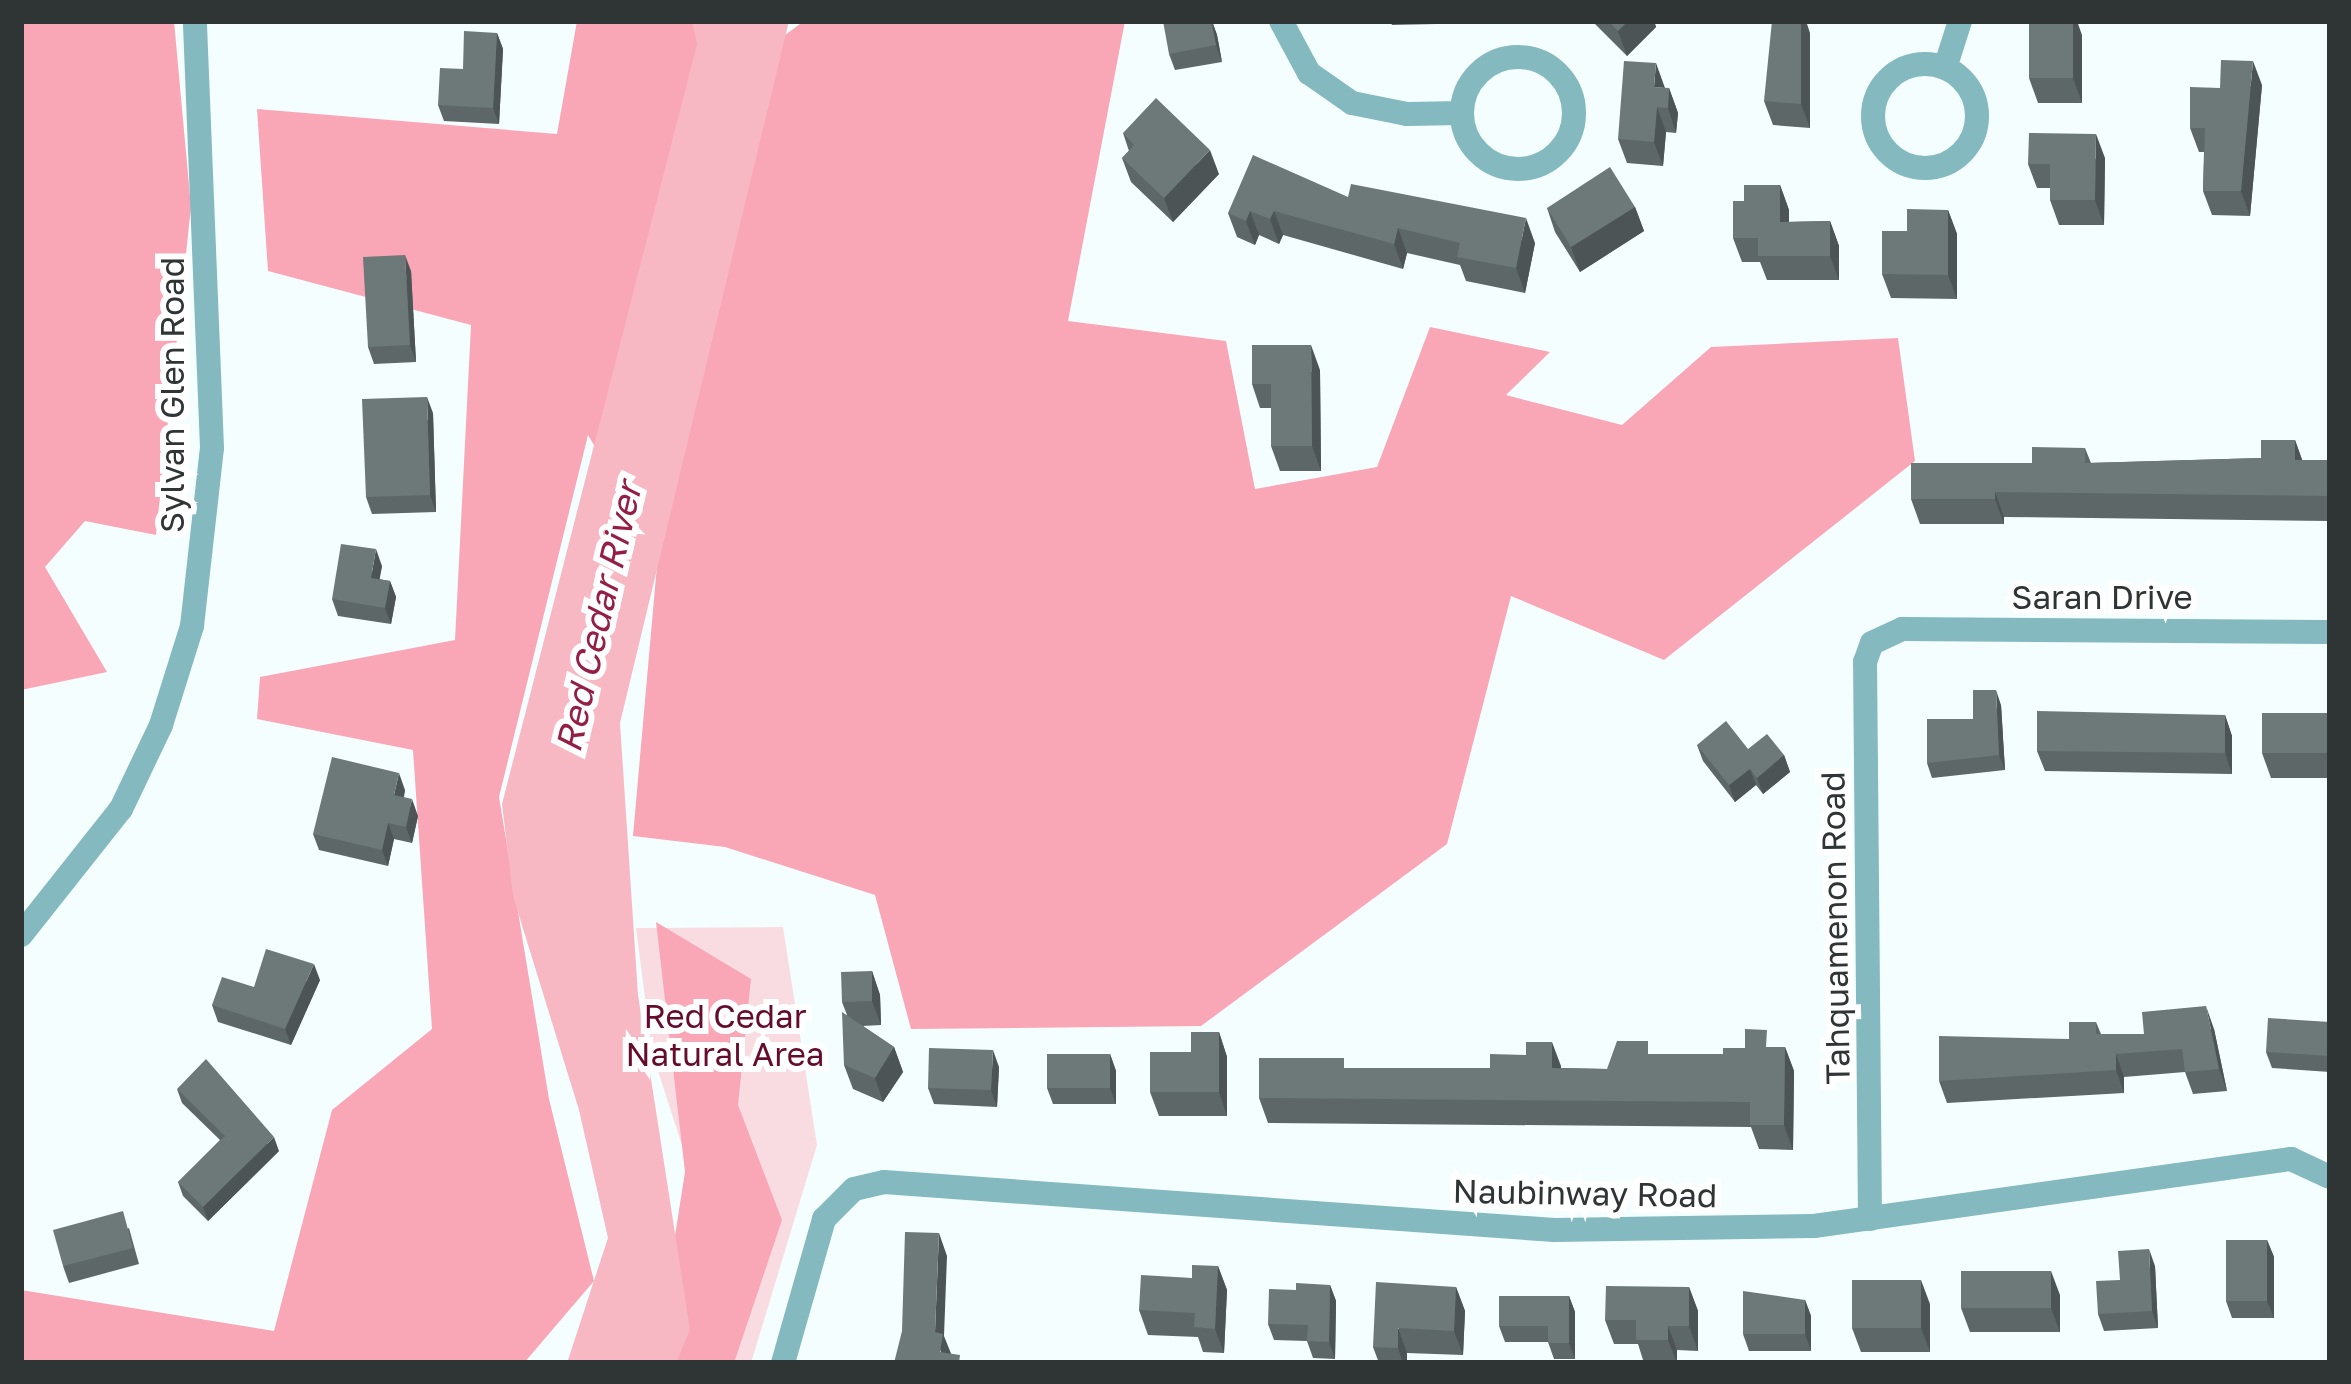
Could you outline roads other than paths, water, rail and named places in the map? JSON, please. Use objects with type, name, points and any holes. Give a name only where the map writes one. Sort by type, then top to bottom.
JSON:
[{"type":"street","name":"Sylvan Glen Road","points":[[21,935],[122,809],[161,724],[192,626],[212,448],[195,21]]},
{"type":"street","points":[[1281,21],[1300,62],[1352,103],[1407,114],[1462,113]]},
{"type":"street","points":[[1945,68],[1960,21]]},
{"type":"street","points":[[1518,57],[1558,74],[1574,113],[1558,153],[1519,170],[1479,153],[1462,113],[1479,74],[1518,57]]},
{"type":"street","points":[[1945,68],[1975,98],[1973,137],[1946,164],[1906,165],[1878,140],[1875,101],[1899,70],[1945,68]]},
{"type":"street","name":"Saran Drive","points":[[1875,638],[1902,629],[2330,632]]},
{"type":"street","name":"Tahquamenon Road","points":[[1870,1219],[1865,662],[1875,638]]},
{"type":"street","name":"Naubinway Road","points":[[783,1363],[824,1219],[844,1195],[884,1182],[1554,1230],[1870,1219],[2291,1159],[2326,1173]]},
{"type":"water","name":"Red Cedar River","points":[[692,21],[789,21],[620,723],[638,995],[690,1330],[676,1363],[567,1363],[608,1238],[579,1110],[513,896],[502,804],[697,44]]},
{"type":"park label","name":"Red Cedar Natural Area","points":[[725,1035]]}]
